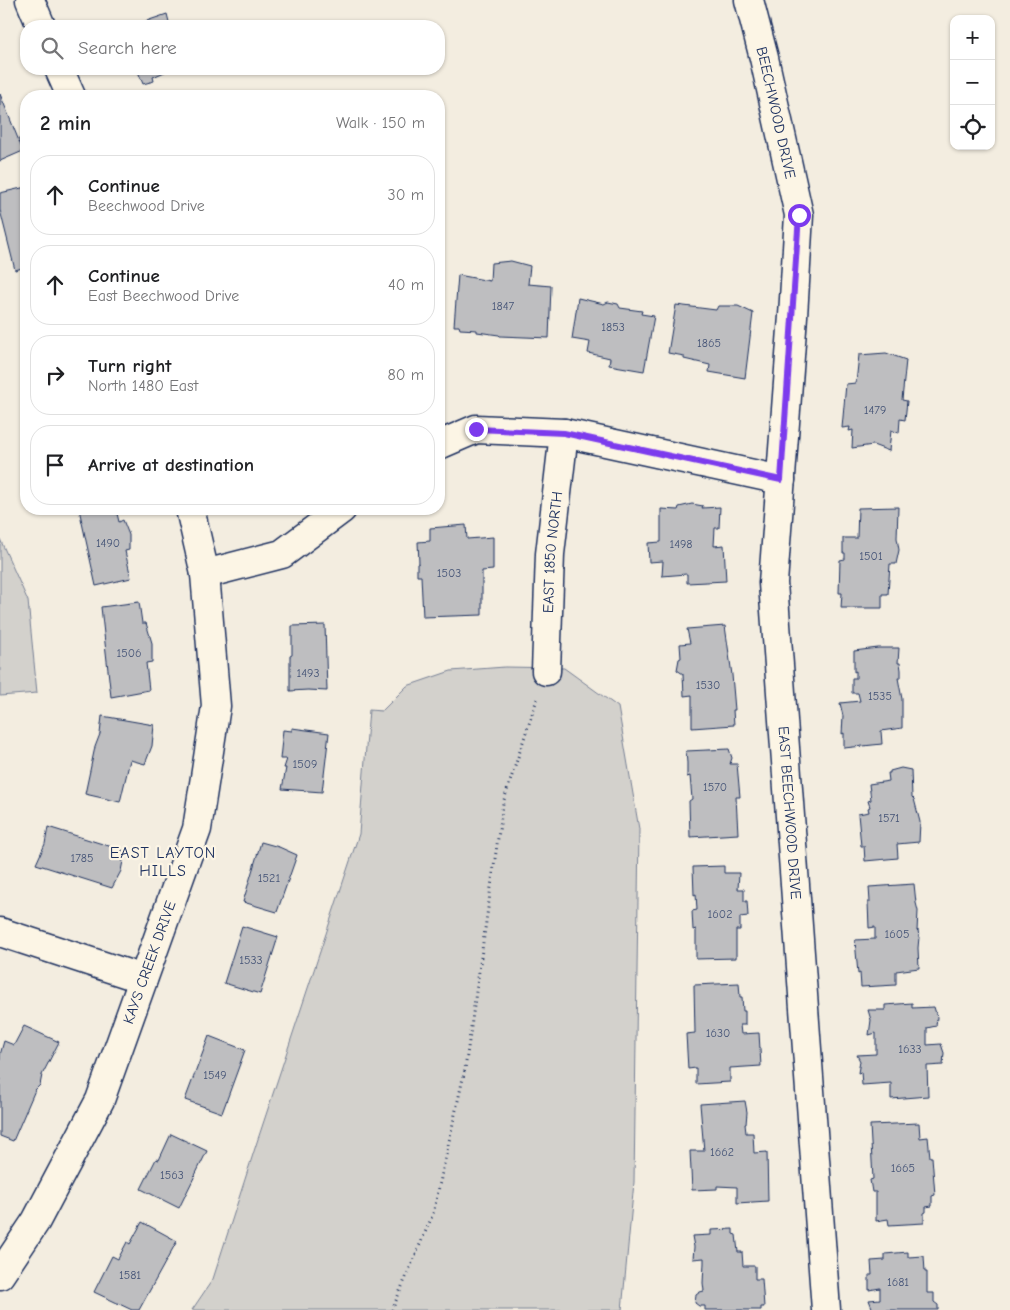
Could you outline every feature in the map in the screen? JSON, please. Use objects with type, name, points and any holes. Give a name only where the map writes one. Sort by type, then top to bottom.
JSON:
[{"type":"street","points":[[30,0],[38,20]]},
{"type":"street","name":"BEECHWOOD DRIVE","points":[[749,0],[799,215],[793,316]]},
{"type":"street","points":[[62,75],[68,90]]},
{"type":"street","name":"EAST BEECHWOOD DRIVE","points":[[793,316],[773,583],[826,1310]]},
{"type":"street","points":[[445,442],[476,429],[564,433],[781,480]]},
{"type":"street","name":"EAST 1850 NORTH","points":[[546,671],[550,554],[564,433]]},
{"type":"street","name":"KAYS CREEK DRIVE","points":[[0,1275],[36,1222],[100,1100],[197,829],[216,706],[205,574],[191,515]]},
{"type":"street","points":[[205,574],[282,554],[334,515]]},
{"type":"street","points":[[0,932],[143,979]]},
{"type":"path","points":[[392,1310],[432,1214],[465,1069],[503,803],[546,671]]},
{"type":"shaded area","points":[[0,539],[28,601],[37,693],[0,696]]},
{"type":"shaded area","points":[[505,667],[564,668],[618,707],[639,829],[634,1182],[622,1310],[192,1310],[213,1279],[359,834],[369,710],[382,711],[407,686],[451,671]]},
{"type":"building","points":[[167,14],[168,20],[150,20]]},
{"type":"building","points":[[139,75],[158,75],[153,77],[154,81],[143,84]]},
{"type":"building","points":[[0,94],[20,144],[20,152],[0,161]]},
{"type":"building","points":[[20,188],[20,269],[15,270],[0,210],[0,193]]},
{"type":"building","points":[[511,261],[530,266],[528,284],[551,286],[549,338],[500,336],[477,332],[477,330],[460,329],[459,326],[454,326],[458,275],[490,281],[491,263]]},
{"type":"building","points":[[578,298],[604,304],[608,302],[618,304],[620,308],[642,311],[641,314],[654,316],[644,371],[609,365],[610,358],[588,353],[590,342],[572,339]]},
{"type":"building","points":[[676,305],[716,310],[718,306],[738,306],[753,313],[745,378],[709,372],[710,365],[684,359],[684,356],[668,353]]},
{"type":"building","points":[[886,353],[906,360],[902,400],[907,401],[905,420],[900,419],[899,433],[891,430],[889,451],[873,445],[852,448],[853,430],[849,431],[850,427],[842,428],[846,384],[856,383],[859,355]]},
{"type":"building","points":[[692,504],[703,506],[702,508],[720,507],[719,528],[715,528],[714,546],[724,545],[726,581],[687,583],[687,574],[662,576],[663,561],[649,562],[648,543],[661,542],[661,509],[678,510],[679,507]]},
{"type":"building","points":[[898,507],[897,538],[899,550],[896,564],[890,564],[888,594],[882,594],[882,608],[841,608],[842,593],[839,593],[840,560],[845,559],[843,538],[857,538],[858,508]]},
{"type":"building","points":[[80,515],[117,515],[119,522],[123,520],[129,535],[129,550],[125,551],[131,578],[96,586]]},
{"type":"building","points":[[466,525],[467,539],[493,537],[493,570],[482,571],[482,615],[423,617],[421,576],[417,576],[417,564],[419,563],[418,542],[430,541],[430,528]]},
{"type":"building","points":[[139,602],[142,623],[146,623],[152,643],[152,662],[146,663],[149,690],[111,697],[101,607]]},
{"type":"building","points":[[325,625],[327,691],[290,691],[292,626]]},
{"type":"building","points":[[725,626],[732,675],[735,710],[733,710],[734,725],[692,728],[692,695],[684,696],[683,674],[677,670],[679,659],[681,658],[680,644],[690,643],[687,629]]},
{"type":"building","points":[[899,648],[898,663],[900,663],[901,678],[898,678],[902,699],[902,728],[881,731],[882,744],[844,748],[844,733],[842,734],[843,716],[840,703],[860,701],[858,693],[852,693],[852,678],[856,678],[856,671],[854,672],[854,651]]},
{"type":"building","points":[[102,716],[154,725],[152,746],[145,764],[130,760],[120,802],[85,794],[95,747],[100,734]]},
{"type":"building","points":[[292,728],[329,733],[322,792],[282,789],[287,759],[280,759],[283,730],[292,731]]},
{"type":"building","points":[[729,749],[732,758],[730,764],[737,764],[740,797],[736,797],[738,834],[690,837],[689,801],[692,799],[690,776],[687,777],[686,751]]},
{"type":"building","points":[[901,768],[911,770],[912,797],[920,822],[919,842],[897,844],[898,858],[865,861],[864,846],[861,846],[858,814],[869,812],[868,801],[871,800],[869,784],[889,781],[888,773]]},
{"type":"building","points":[[48,827],[125,851],[121,871],[112,888],[36,864],[45,844]]},
{"type":"building","points":[[261,842],[297,855],[277,912],[243,902]]},
{"type":"building","points":[[724,866],[724,873],[739,873],[738,889],[744,889],[744,901],[747,901],[748,916],[740,917],[740,930],[736,930],[736,958],[696,959],[696,929],[693,930],[692,911],[697,910],[696,894],[694,895],[693,867]]},
{"type":"building","points":[[914,884],[918,911],[919,968],[896,971],[896,985],[861,987],[855,940],[875,939],[875,927],[869,928],[869,887]]},
{"type":"building","points":[[242,926],[278,937],[260,994],[224,983]]},
{"type":"building","points":[[739,983],[743,1011],[745,1011],[745,1025],[740,1025],[741,1034],[759,1033],[761,1066],[730,1068],[730,1082],[696,1084],[696,1068],[688,1069],[686,1034],[695,1033],[694,985]]},
{"type":"building","points":[[912,1003],[912,1008],[934,1007],[937,1017],[936,1026],[927,1028],[927,1045],[941,1044],[944,1053],[943,1065],[927,1066],[928,1096],[891,1099],[891,1083],[862,1085],[861,1072],[858,1073],[860,1061],[857,1055],[876,1054],[876,1033],[869,1035],[871,1020],[868,1010],[885,1010],[885,1005]]},
{"type":"building","points":[[24,1026],[59,1042],[42,1075],[40,1085],[35,1090],[13,1141],[0,1136],[0,1055],[4,1041],[14,1045]]},
{"type":"building","points":[[209,1036],[245,1050],[222,1113],[185,1100]]},
{"type":"building","points":[[745,1101],[747,1112],[746,1133],[753,1133],[754,1153],[767,1152],[768,1201],[737,1203],[737,1187],[717,1186],[717,1189],[692,1190],[690,1151],[704,1151],[700,1104]]},
{"type":"building","points":[[919,1123],[920,1138],[928,1137],[930,1157],[932,1157],[935,1195],[932,1196],[932,1206],[926,1207],[924,1223],[889,1225],[888,1219],[876,1221],[876,1192],[872,1192],[870,1180],[873,1179],[870,1125]]},
{"type":"building","points":[[171,1134],[207,1151],[179,1208],[141,1189],[156,1159],[159,1160]]},
{"type":"building","points":[[142,1222],[177,1241],[139,1310],[132,1310],[94,1292],[112,1256],[118,1259],[127,1242],[130,1244]]},
{"type":"building","points":[[733,1229],[733,1234],[736,1235],[738,1252],[742,1252],[743,1266],[755,1266],[755,1279],[762,1279],[764,1307],[761,1307],[761,1310],[705,1310],[705,1306],[699,1306],[695,1303],[696,1295],[704,1291],[704,1258],[693,1259],[694,1247],[692,1236],[711,1235],[711,1230]]},
{"type":"building","points":[[908,1252],[908,1257],[924,1256],[925,1272],[927,1272],[927,1293],[934,1293],[934,1302],[938,1305],[938,1310],[873,1310],[869,1300],[880,1299],[880,1288],[869,1290],[869,1275],[872,1275],[871,1261],[885,1260],[885,1254]]},
{"type":"district","name":"EAST LAYTON HILLS","points":[[163,861]]},
{"type":"route","points":[[476,429],[564,433],[781,480],[799,215]]}]
